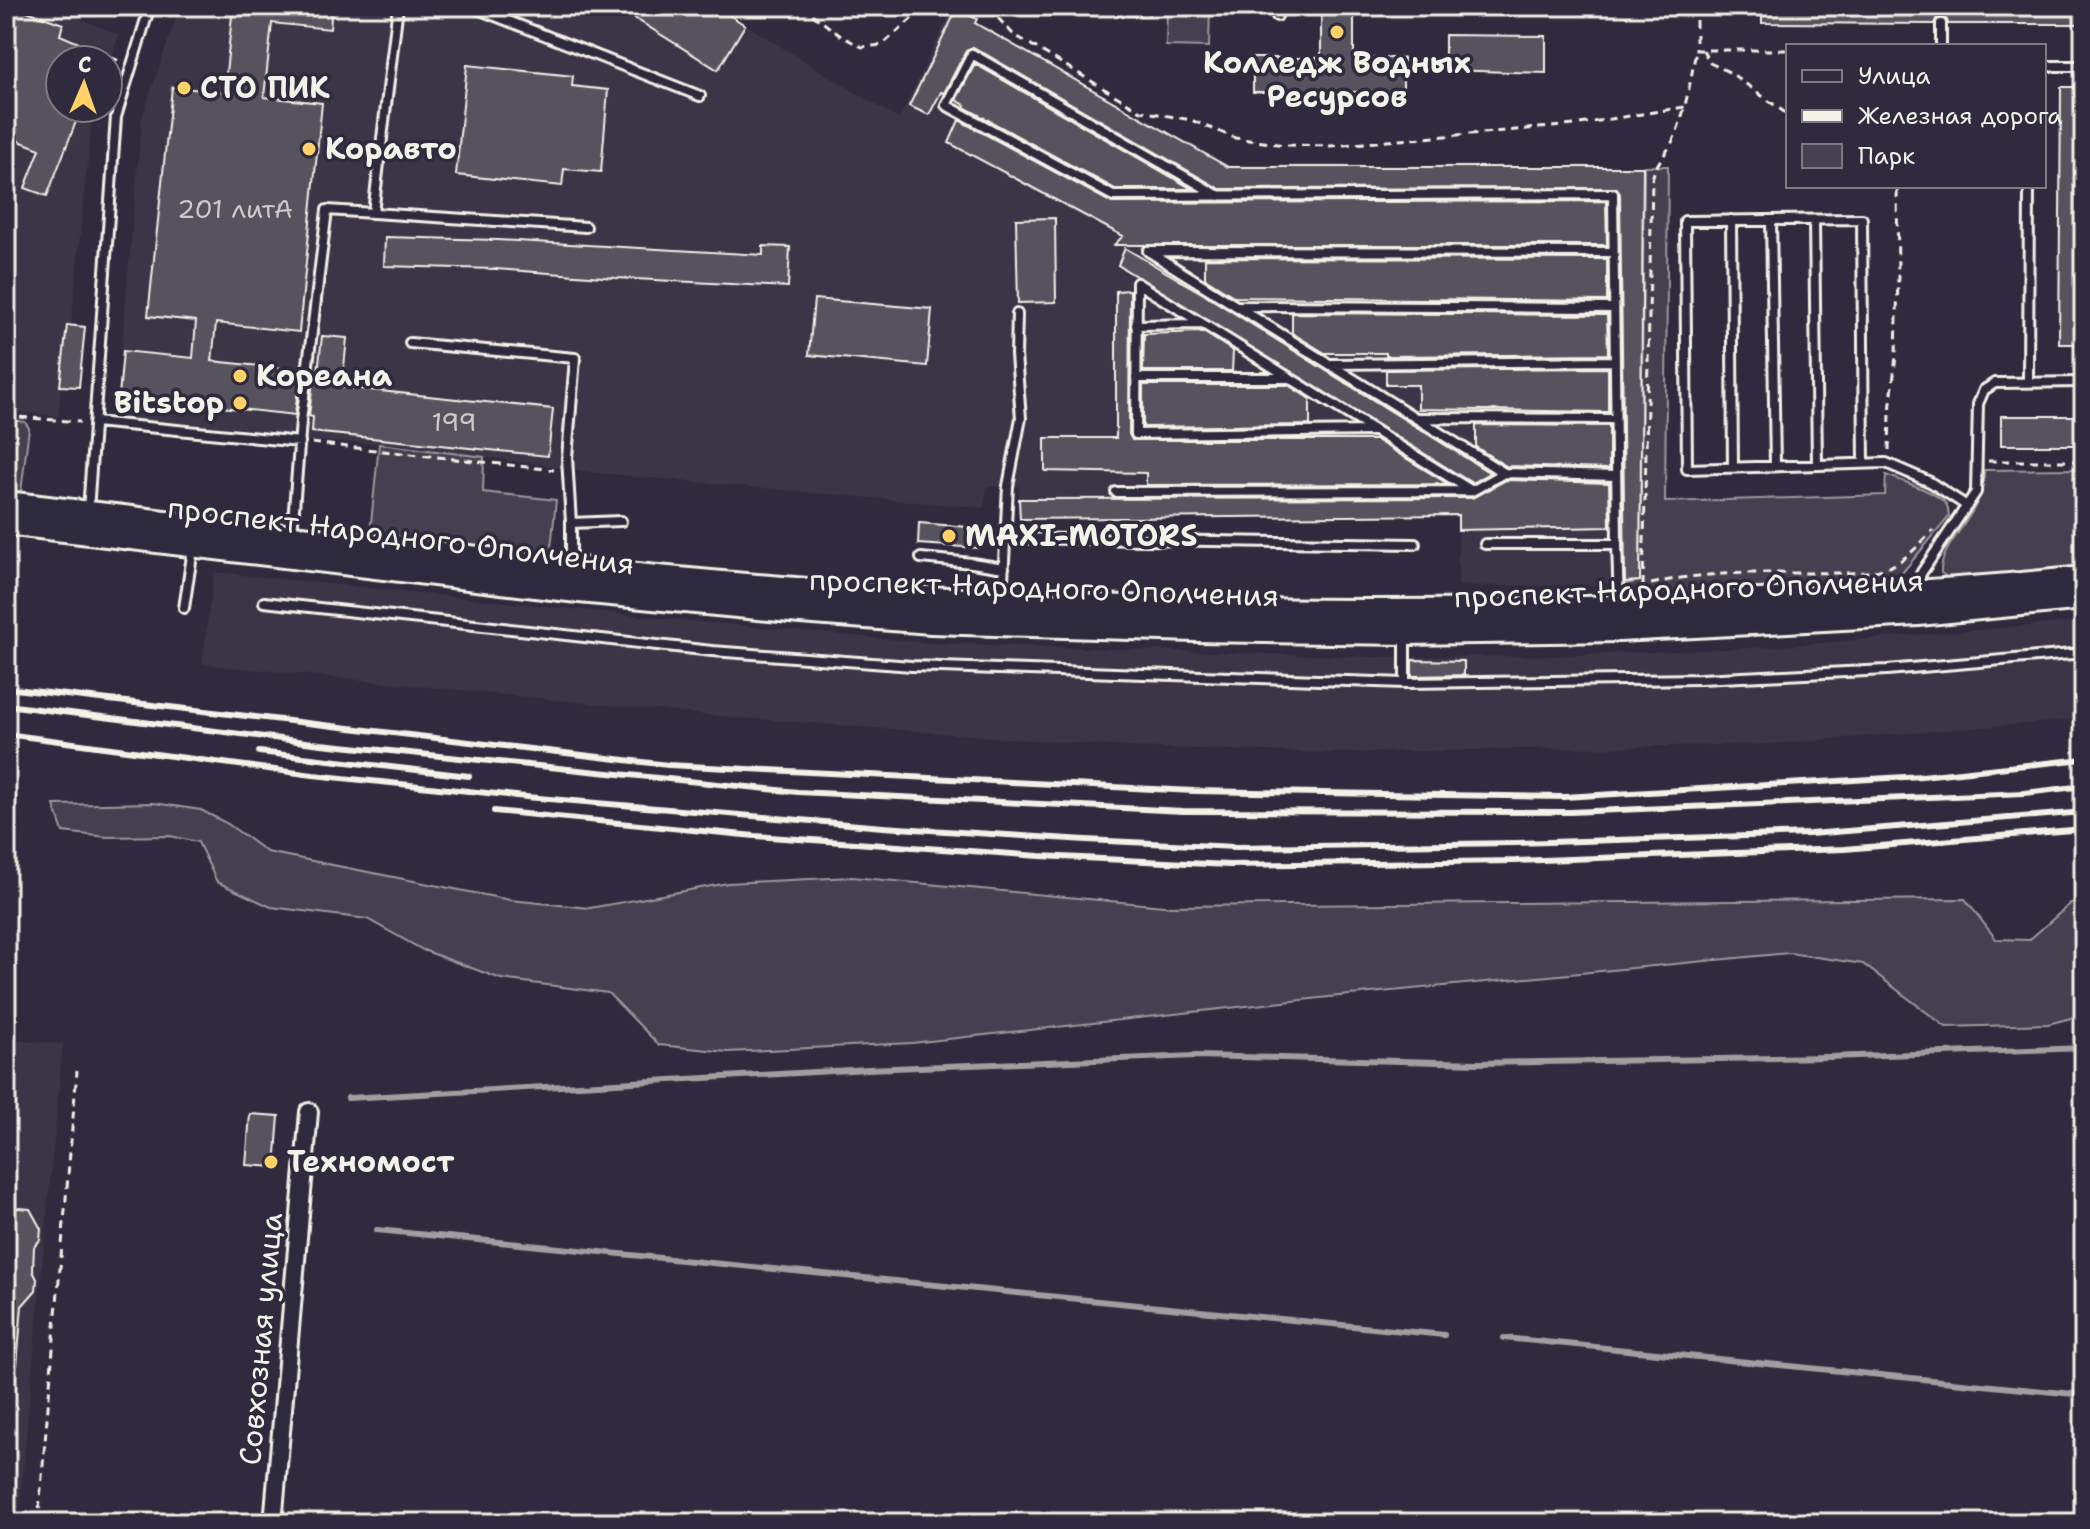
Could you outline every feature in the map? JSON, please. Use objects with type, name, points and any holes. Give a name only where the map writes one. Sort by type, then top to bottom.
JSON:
[{"type":"main road","name":"проспект Народного Ополчения","points":[[6,504],[291,538],[801,611],[931,621],[1405,632],[1619,629],[1918,613],[2084,597]]},
{"type":"main road","name":"проспект Народного Ополчения","points":[[6,522],[194,544],[570,579],[1002,603],[1195,609],[1378,612],[1619,609],[1917,594],[2084,579]]},
{"type":"street","name":"Совхозная улица","points":[[273,1523],[309,1112]]},
{"type":"lane","points":[[88,514],[116,117],[150,6]]},
{"type":"lane","points":[[373,213],[398,6]]},
{"type":"lane","points":[[470,6],[700,96]]},
{"type":"lane","points":[[1941,24],[1941,44]]},
{"type":"lane","points":[[1219,196],[972,54],[946,105],[1113,196],[1219,196],[1613,194],[1619,609]]},
{"type":"lane","points":[[2046,66],[2084,66]]},
{"type":"lane","points":[[2028,382],[2029,188]]},
{"type":"lane","points":[[291,538],[327,210],[586,227]]},
{"type":"lane","points":[[1864,463],[1862,219],[1685,221],[1687,469],[1888,463],[1930,482],[1964,504]]},
{"type":"lane","points":[[1731,220],[1733,468]]},
{"type":"lane","points":[[1771,220],[1775,466]]},
{"type":"lane","points":[[1814,220],[1817,465]]},
{"type":"lane","points":[[1613,252],[1148,251],[1504,473],[1616,476]]},
{"type":"lane","points":[[1375,431],[1136,434],[1137,283],[1472,491]]},
{"type":"lane","points":[[1237,306],[1614,308]]},
{"type":"lane","points":[[1002,603],[1008,486],[1021,418],[1016,355],[1017,314]]},
{"type":"lane","points":[[1136,325],[1203,324]]},
{"type":"lane","points":[[410,343],[575,358],[567,458],[570,579]]},
{"type":"lane","points":[[1330,364],[1614,361]]},
{"type":"lane","points":[[1136,378],[1288,378]]},
{"type":"lane","points":[[1917,594],[1917,582],[1922,572],[1964,504],[1976,492],[1978,404],[1984,390],[1995,383],[2084,382]]},
{"type":"lane","points":[[1417,418],[1615,419]]},
{"type":"lane","points":[[95,422],[300,442]]},
{"type":"lane","points":[[1116,492],[1472,491],[1504,473]]},
{"type":"lane","points":[[571,523],[621,521]]},
{"type":"lane","points":[[1006,538],[1415,544]]},
{"type":"lane","points":[[184,608],[194,544]]},
{"type":"lane","points":[[1485,544],[1617,544]]},
{"type":"lane","points":[[921,558],[1004,568]]},
{"type":"lane","points":[[264,602],[712,651],[912,666],[1405,683],[1700,679],[1887,670],[2084,653]]},
{"type":"lane","points":[[1405,632],[1405,683]]},
{"type":"path","points":[[801,6],[841,36],[862,47],[882,45],[926,6]]},
{"type":"path","points":[[991,6],[1013,34],[1141,111],[1191,120],[1235,138],[1259,142],[1330,146],[1412,140],[1574,125],[1685,107]]},
{"type":"path","points":[[1696,6],[1696,50],[1685,107],[1674,138],[1655,167],[1652,180],[1643,586],[1672,579],[1751,573],[1859,572],[1889,567],[1911,553],[1964,504]]},
{"type":"path","points":[[1696,50],[1786,50]]},
{"type":"path","points":[[1703,50],[1710,63],[1731,73],[1786,114]]},
{"type":"path","points":[[1888,463],[1896,355],[1897,188]]},
{"type":"path","points":[[6,416],[95,422]]},
{"type":"path","points":[[300,442],[568,472]]},
{"type":"path","points":[[1977,461],[2084,461]]},
{"type":"path","points":[[38,1523],[77,1071]]},
{"type":"shaded area","points":[[6,6],[50,6],[119,35],[116,44],[44,44],[44,124],[91,124],[71,325],[67,325],[58,417],[6,410]]},
{"type":"shaded area","points":[[180,6],[715,6],[899,119],[952,9],[1229,165],[1644,166],[1640,582],[1618,585],[1458,586],[1458,515],[1020,519],[1019,487],[987,486],[984,508],[596,473],[379,444],[114,432],[142,117]]},
{"type":"shaded area","points":[[214,572],[929,643],[1369,657],[1551,656],[1773,647],[2084,621],[2084,719],[1770,744],[1331,753],[1127,747],[705,715],[202,664]]},
{"type":"shaded area","points":[[6,1040],[63,1044],[19,1512],[6,1510]]},
{"type":"green space","points":[[1114,6],[1149,6],[1149,16],[1114,16]]},
{"type":"green space","points":[[1167,6],[1210,6],[1209,47],[1166,46]]},
{"type":"green space","points":[[1644,166],[1668,166],[1665,502],[1885,495],[1886,475],[1941,499],[1946,504],[1949,517],[1902,573],[1889,582],[1878,585],[1633,595],[1626,584],[1640,581]]},
{"type":"green space","points":[[6,419],[25,422],[29,428],[21,492],[6,490]]},
{"type":"green space","points":[[379,444],[484,457],[483,492],[556,500],[551,548],[537,553],[370,533]]},
{"type":"green space","points":[[2084,469],[2084,568],[1951,580],[1941,573],[1947,550],[1978,501],[1984,470]]},
{"type":"green space","points":[[154,803],[201,810],[228,824],[267,852],[510,900],[590,908],[728,883],[852,877],[1164,906],[1965,899],[1996,939],[2029,940],[2070,904],[2084,901],[2084,1015],[2048,1024],[1946,1027],[1863,964],[1789,953],[1329,997],[912,1043],[728,1052],[659,1045],[608,993],[501,979],[423,950],[367,919],[271,907],[217,882],[198,842],[170,836],[107,837],[63,832],[54,805]]},
{"type":"building","points":[[6,6],[13,6],[63,24],[60,35],[81,44],[44,44],[44,124],[75,124],[47,196],[25,188],[40,149],[6,136]]},
{"type":"building","points":[[233,6],[332,6],[330,29],[272,23],[264,97],[322,103],[299,332],[216,323],[212,361],[300,370],[295,415],[119,396],[123,351],[193,358],[196,321],[148,316],[172,87],[224,92]]},
{"type":"building","points":[[615,6],[715,6],[745,25],[718,70]]},
{"type":"building","name":"Колледж Водных Ресурсов","points":[[1321,6],[1354,6],[1354,58],[1403,58],[1403,92],[1253,92],[1253,58],[1321,58]]},
{"type":"building","points":[[1762,6],[2084,6],[2084,24],[1948,24],[1942,17],[1937,18],[1934,24],[1762,23]]},
{"type":"building","points":[[957,9],[977,19],[975,23],[1228,167],[1643,167],[1640,581],[1625,582],[1620,194],[1617,188],[1220,189],[973,47],[966,51],[929,115],[909,106]]},
{"type":"building","points":[[1445,35],[1546,36],[1546,73],[1445,70]]},
{"type":"building","points":[[975,64],[1192,189],[1115,189],[964,107],[956,100]]},
{"type":"building","points":[[467,65],[573,76],[572,86],[608,90],[601,172],[564,169],[562,186],[456,175]]},
{"type":"building","points":[[2061,87],[2084,87],[2084,344],[2059,344]]},
{"type":"building","points":[[959,120],[1112,203],[1606,201],[1607,245],[1114,245],[1123,236],[949,143]]},
{"type":"building","points":[[1055,218],[1056,302],[1018,303],[1016,219]]},
{"type":"building","points":[[385,237],[763,255],[763,246],[790,247],[788,287],[496,269],[384,266]]},
{"type":"building","points":[[1125,248],[1490,473],[1472,483],[1118,265]]},
{"type":"building","points":[[1205,258],[1607,259],[1607,301],[1235,297],[1205,278]]},
{"type":"building","points":[[1130,290],[1129,434],[1132,440],[1376,440],[1448,484],[1146,485],[1146,473],[1045,471],[1045,438],[1116,438],[1116,291]]},
{"type":"building","points":[[814,299],[932,309],[927,366],[809,355]]},
{"type":"building","points":[[1292,313],[1607,315],[1608,354],[1386,356],[1386,353],[1325,353],[1292,333]]},
{"type":"building","points":[[67,325],[85,327],[79,387],[60,386]]},
{"type":"building","points":[[1203,332],[1233,351],[1232,371],[1143,371],[1144,334]]},
{"type":"building","points":[[322,336],[347,338],[342,387],[553,409],[548,456],[312,432],[313,417],[309,416]]},
{"type":"building","points":[[1608,368],[1608,412],[1418,409],[1418,385],[1386,385],[1386,370]]},
{"type":"building","points":[[1143,385],[1288,385],[1310,399],[1310,425],[1143,427]]},
{"type":"building","points":[[2001,416],[2084,416],[2084,445],[2001,445]]},
{"type":"building","points":[[1476,425],[1609,426],[1609,469],[1506,466],[1476,447]]},
{"type":"building","points":[[1506,480],[1609,483],[1610,527],[1458,530],[1458,515],[1020,519],[1019,499],[1472,498]]},
{"type":"building","name":"MAXI-MOTORS","points":[[919,523],[981,528],[979,548],[918,544]]},
{"type":"building","points":[[1412,660],[1464,661],[1464,675],[1412,676]]},
{"type":"building","points":[[250,1114],[279,1116],[275,1167],[246,1165]]},
{"type":"building","points":[[6,1207],[30,1209],[41,1229],[40,1240],[34,1247],[36,1290],[22,1306],[17,1365],[6,1364]]},
{"type":"waterway","points":[[348,1098],[868,1069],[1196,1056],[1479,1063],[1829,1057],[2084,1048]]},
{"type":"waterway","points":[[377,1230],[1444,1335]]},
{"type":"waterway","points":[[1504,1338],[2084,1395]]},
{"type":"railway","points":[[6,688],[668,765],[1194,791],[1564,797],[1922,776],[2084,759]]},
{"type":"railway","points":[[6,705],[321,744],[798,792],[1183,811],[1570,812],[2025,793],[2084,786]]},
{"type":"railway","points":[[6,734],[313,775],[526,797],[883,827],[1236,847],[1810,834],[2084,812]]},
{"type":"railway","points":[[259,752],[469,776]]},
{"type":"railway","points":[[494,811],[755,836],[1040,856],[1229,865],[1515,861],[1844,849],[2084,829]]},
{"type":"place","name":"Колледж Водных Ресурсов","points":[[1337,32]]},
{"type":"place","name":"СТО ПИК","points":[[184,88]]},
{"type":"place","name":"Коравто","points":[[309,149]]},
{"type":"place","name":"Кореана","points":[[240,376]]},
{"type":"place","name":"Bitstop","points":[[240,403]]},
{"type":"place","name":"MAXI-MOTORS","points":[[949,536]]},
{"type":"place","name":"Техномост","points":[[271,1162]]}]
